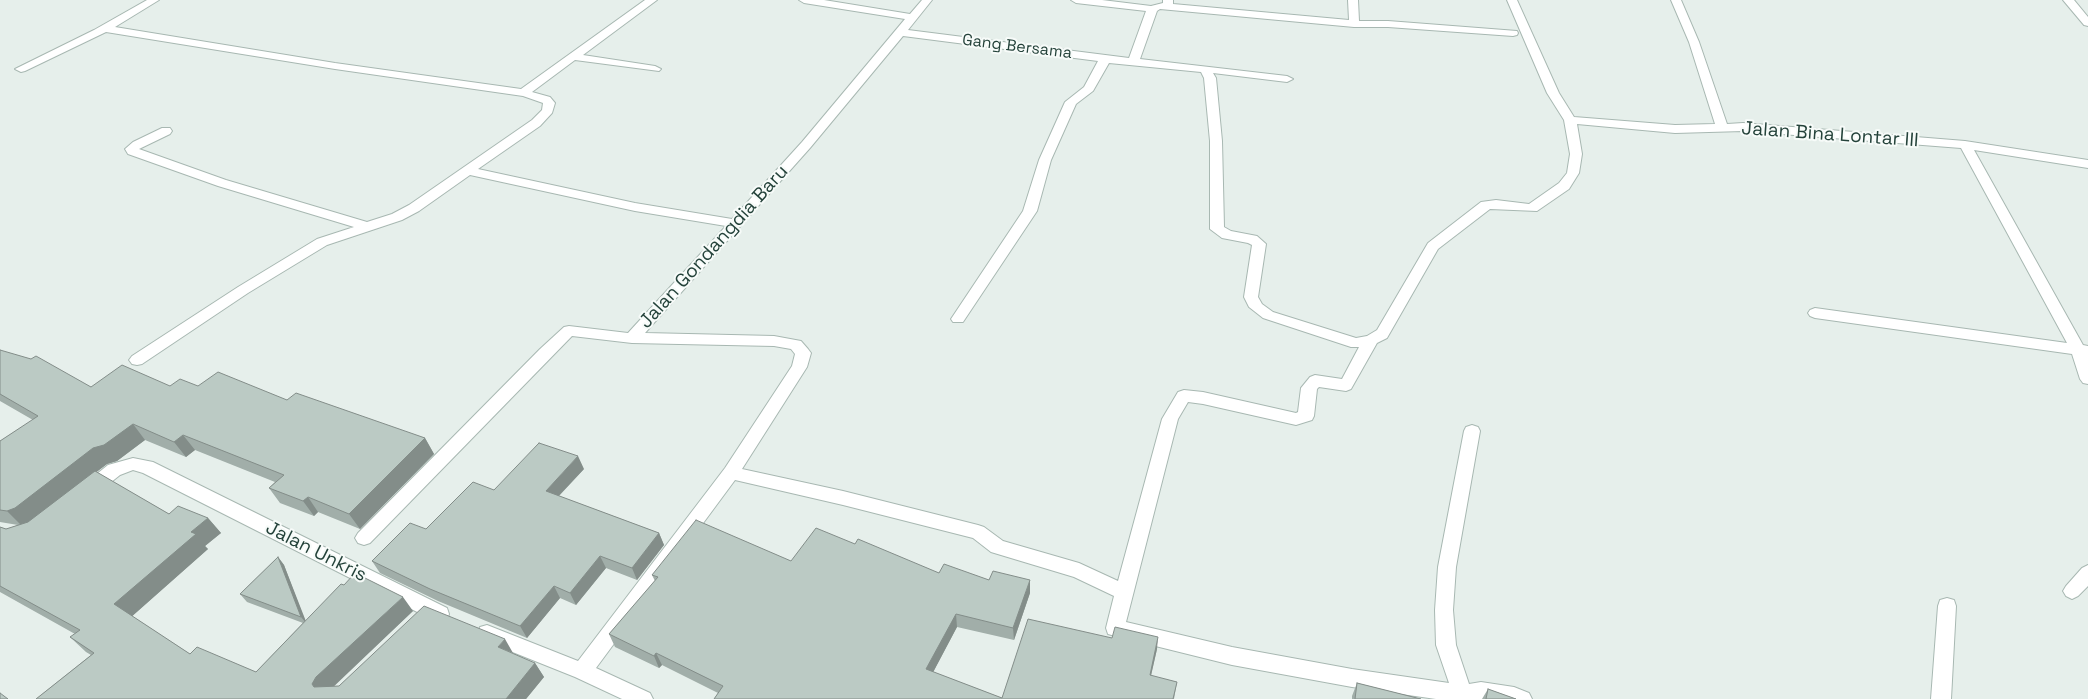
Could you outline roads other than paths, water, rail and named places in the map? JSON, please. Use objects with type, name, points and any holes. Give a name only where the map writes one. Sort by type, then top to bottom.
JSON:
[{"type":"street","points":[[21,70],[154,0]]},
{"type":"street","points":[[523,93],[652,0]]},
{"type":"street","points":[[804,0],[912,17]]},
{"type":"street","name":"Jalan Gondangdia Baru","points":[[632,338],[806,145],[926,0]]},
{"type":"street","points":[[1076,0],[1152,10]]},
{"type":"street","points":[[1354,0],[1354,24]]},
{"type":"street","points":[[1205,70],[1210,78],[1216,141],[1217,229],[1227,235],[1252,239],[1259,244],[1251,297],[1256,307],[1268,315],[1356,343],[1371,340],[1382,334],[1433,246],[1486,205],[1496,204],[1530,208],[1564,186],[1573,173],[1576,154],[1570,120],[1554,93],[1529,42],[1512,0]]},
{"type":"street","points":[[1676,0],[1694,42],[1722,128]]},
{"type":"street","points":[[2068,0],[2088,22]]},
{"type":"street","points":[[1134,61],[1152,10],[1168,3],[1354,24],[1388,24],[1513,33]]},
{"type":"street","points":[[104,28],[326,64],[523,93],[546,99],[550,103],[548,111],[536,123],[470,171],[414,208],[397,217],[322,242],[300,254],[137,360]]},
{"type":"street","name":"Gang Bersama","points":[[900,32],[1105,59],[1287,79]]},
{"type":"street","points":[[1406,32],[1529,42]]},
{"type":"street","points":[[574,56],[655,69]]},
{"type":"street","points":[[958,319],[1030,210],[1045,160],[1072,102],[1089,89],[1105,59]]},
{"type":"street","name":"Jalan Bina Lontar III","points":[[1570,120],[1675,129],[1743,127],[1965,145],[2088,164]]},
{"type":"street","points":[[166,131],[137,145],[131,149],[132,151],[222,183],[368,227]]},
{"type":"street","points":[[1965,145],[2083,350],[2088,379]]},
{"type":"street","points":[[470,171],[635,207],[735,222]]},
{"type":"street","points":[[1815,313],[2083,350]]},
{"type":"street","points":[[364,538],[545,353],[570,331],[632,338]]},
{"type":"street","name":"Jalan Gondangdia Baru","points":[[582,671],[730,473],[799,367],[803,353],[796,345],[774,341],[632,338]]},
{"type":"street","points":[[1371,340],[1346,384],[1315,381],[1309,388],[1306,416],[1296,418],[1203,398],[1184,396],[1170,419],[1115,628],[1232,656],[1352,678],[1462,696],[1481,691],[1522,699]]},
{"type":"street","points":[[1462,696],[1446,645],[1444,610],[1447,567],[1472,431]]},
{"type":"street","name":"Jalan Unkris","points":[[76,500],[114,470],[133,464],[147,467],[430,609],[457,620]]},
{"type":"street","points":[[730,473],[843,498],[978,532],[997,547],[1079,571],[1124,592]]},
{"type":"street","points":[[2072,591],[2088,573]]},
{"type":"street","points":[[1941,699],[1946,606]]},
{"type":"street","points":[[415,623],[430,609]]},
{"type":"street","points":[[475,628],[582,671],[643,699]]}]
